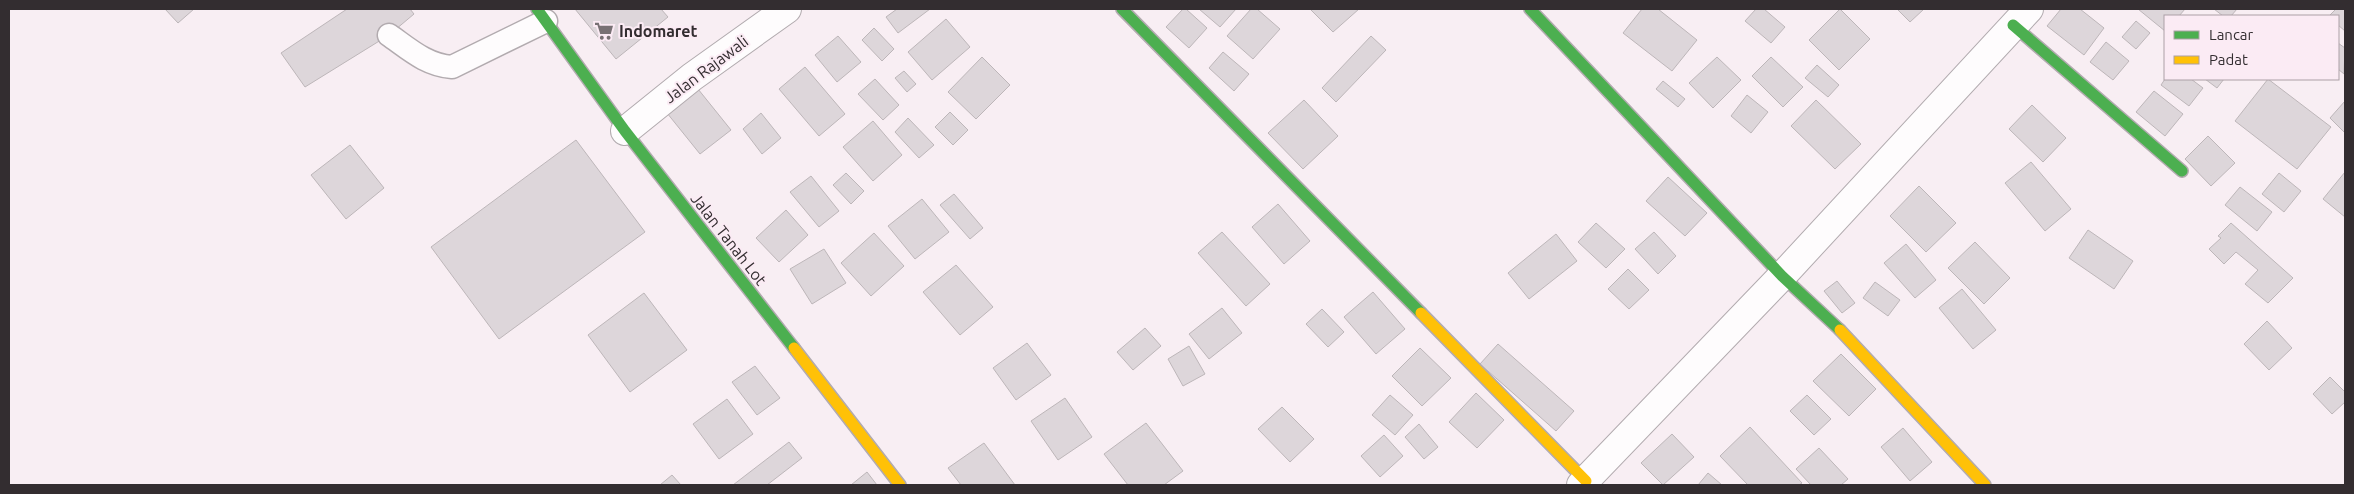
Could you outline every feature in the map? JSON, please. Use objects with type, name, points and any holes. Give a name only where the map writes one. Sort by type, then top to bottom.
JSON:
[{"type":"street","name":"Jalan Rajawali","points":[[625,131],[692,77],[788,9]]},
{"type":"street","points":[[1122,9],[1584,483],[1782,276],[2021,17],[2182,171]]},
{"type":"street","points":[[1530,9],[1782,276],[1841,332],[1985,485]]},
{"type":"street","name":"Jalan Tanah Lot","points":[[541,15],[625,131],[900,485]]},
{"type":"lane","points":[[389,35],[420,58],[437,66],[452,67],[541,15]]},
{"type":"building","points":[[165,9],[194,9],[178,23]]},
{"type":"building","points":[[347,9],[410,9],[414,14],[389,35],[305,87],[281,53]]},
{"type":"building","points":[[575,9],[661,9],[668,17],[616,59]]},
{"type":"building","points":[[897,9],[930,9],[898,33],[886,17]]},
{"type":"building","points":[[1183,9],[1186,9],[1207,28],[1189,48],[1166,27]]},
{"type":"building","points":[[1199,9],[1236,9],[1220,27]]},
{"type":"building","points":[[1251,9],[1257,9],[1280,29],[1253,59],[1227,36]]},
{"type":"building","points":[[1310,9],[1359,9],[1333,32]]},
{"type":"building","points":[[1642,9],[1658,9],[1697,40],[1672,71],[1623,33]]},
{"type":"building","points":[[1756,9],[1764,9],[1785,27],[1771,43],[1745,21]]},
{"type":"building","points":[[1840,9],[1870,39],[1839,70],[1809,40]]},
{"type":"building","points":[[1897,9],[1924,9],[1910,22]]},
{"type":"building","points":[[2061,9],[2080,9],[2104,28],[2084,55],[2047,26]]},
{"type":"building","points":[[2138,9],[2185,9],[2180,15],[2164,15],[2164,30]]},
{"type":"building","points":[[2214,9],[2237,9],[2232,15],[2222,15]]},
{"type":"building","points":[[2336,9],[2345,9],[2345,31],[2339,26],[2339,15],[2330,15]]},
{"type":"building","points":[[946,19],[970,47],[932,80],[908,52]]},
{"type":"building","points":[[2136,21],[2150,33],[2136,49],[2122,37]]},
{"type":"building","points":[[874,28],[894,49],[882,61],[862,40]]},
{"type":"building","points":[[838,36],[861,62],[837,82],[815,55]]},
{"type":"building","points":[[1371,36],[1386,50],[1336,102],[1322,88]]},
{"type":"building","points":[[2106,42],[2129,61],[2113,80],[2090,62]]},
{"type":"building","points":[[2339,44],[2345,48],[2344,74],[2339,70]]},
{"type":"building","points":[[1223,52],[1249,74],[1234,91],[1209,68]]},
{"type":"building","points":[[982,57],[1010,85],[976,119],[948,92]]},
{"type":"building","points":[[1717,57],[1741,80],[1713,108],[1689,83]]},
{"type":"building","points":[[1771,57],[1803,87],[1783,107],[1752,76]]},
{"type":"building","points":[[1817,65],[1839,85],[1828,97],[1805,78]]},
{"type":"building","points":[[805,67],[845,114],[819,136],[779,89]]},
{"type":"building","points":[[904,71],[916,84],[907,92],[895,78]]},
{"type":"building","points":[[875,79],[899,105],[883,120],[858,94]]},
{"type":"building","points":[[2164,80],[2192,80],[2203,88],[2189,106],[2161,85]]},
{"type":"building","points":[[2206,80],[2223,80],[2217,88]]},
{"type":"building","points":[[2267,80],[2269,80],[2331,127],[2297,169],[2235,121]]},
{"type":"building","points":[[1663,81],[1685,99],[1678,107],[1656,89]]},
{"type":"building","points":[[698,89],[731,130],[700,154],[667,113]]},
{"type":"building","points":[[2154,91],[2183,114],[2165,136],[2136,112]]},
{"type":"building","points":[[1747,95],[1768,112],[1751,133],[1731,116]]},
{"type":"building","points":[[1304,100],[1338,136],[1303,169],[1268,133]]},
{"type":"building","points":[[1816,100],[1861,144],[1835,169],[1791,126]]},
{"type":"building","points":[[2345,101],[2345,133],[2330,118]]},
{"type":"building","points":[[2032,105],[2066,138],[2043,162],[2009,129]]},
{"type":"building","points":[[950,112],[968,130],[953,145],[935,127]]},
{"type":"building","points":[[761,113],[781,138],[762,154],[743,129]]},
{"type":"building","points":[[908,118],[934,145],[919,158],[895,132]]},
{"type":"building","points":[[873,121],[902,155],[873,181],[843,147]]},
{"type":"building","points":[[2208,136],[2235,163],[2211,186],[2185,159]]},
{"type":"building","points":[[576,140],[645,232],[499,339],[431,247]]},
{"type":"building","points":[[350,145],[384,188],[346,219],[311,175]]},
{"type":"building","points":[[2031,162],[2071,209],[2045,231],[2005,183]]},
{"type":"building","points":[[2345,172],[2345,217],[2323,199]]},
{"type":"building","points":[[846,173],[864,191],[851,204],[833,185]]},
{"type":"building","points":[[2279,173],[2301,191],[2284,212],[2262,194]]},
{"type":"building","points":[[811,176],[839,211],[819,227],[790,192]]},
{"type":"building","points":[[1668,177],[1707,213],[1685,236],[1646,201]]},
{"type":"building","points":[[1919,186],[1956,223],[1926,252],[1890,216]]},
{"type":"building","points":[[2240,187],[2272,212],[2257,231],[2225,205]]},
{"type":"building","points":[[954,194],[983,228],[970,239],[940,205]]},
{"type":"building","points":[[922,199],[949,232],[915,259],[888,226]]},
{"type":"building","points":[[1278,204],[1310,241],[1284,264],[1252,227]]},
{"type":"building","points":[[786,210],[808,235],[779,262],[756,238]]},
{"type":"building","points":[[1596,223],[1625,249],[1606,268],[1578,242]]},
{"type":"building","points":[[2231,223],[2293,278],[2268,303],[2245,284],[2258,270],[2236,252],[2224,264],[2209,249],[2221,238],[2218,236]]},
{"type":"building","points":[[2088,230],[2133,261],[2114,289],[2069,258]]},
{"type":"building","points":[[1222,232],[1270,284],[1246,306],[1198,253]]},
{"type":"building","points":[[1654,232],[1676,256],[1658,274],[1635,249]]},
{"type":"building","points":[[874,233],[904,266],[871,296],[841,263]]},
{"type":"building","points":[[1556,234],[1577,261],[1529,299],[1508,273]]},
{"type":"building","points":[[1975,242],[2010,278],[1984,304],[1948,268]]},
{"type":"building","points":[[1906,244],[1936,280],[1915,298],[1884,263]]},
{"type":"building","points":[[824,249],[846,283],[812,304],[790,269]]},
{"type":"building","points":[[956,265],[993,307],[960,335],[923,292]]},
{"type":"building","points":[[1628,269],[1649,290],[1629,309],[1608,289]]},
{"type":"building","points":[[1837,281],[1855,303],[1842,313],[1824,291]]},
{"type":"building","points":[[1875,282],[1900,300],[1888,316],[1863,298]]},
{"type":"building","points":[[1962,289],[1996,330],[1973,349],[1939,308]]},
{"type":"building","points":[[1373,292],[1405,329],[1376,354],[1344,317]]},
{"type":"building","points":[[644,293],[687,350],[630,392],[588,335]]},
{"type":"building","points":[[1222,308],[1242,333],[1209,359],[1189,334]]},
{"type":"building","points":[[1322,309],[1344,332],[1328,347],[1306,324]]},
{"type":"building","points":[[2267,321],[2292,348],[2269,370],[2244,344]]},
{"type":"building","points":[[1145,328],[1161,346],[1133,370],[1117,352]]},
{"type":"building","points":[[1027,343],[1051,375],[1016,400],[993,368]]},
{"type":"building","points":[[1498,344],[1574,411],[1556,431],[1480,364]]},
{"type":"building","points":[[1189,346],[1205,374],[1183,386],[1168,359]]},
{"type":"building","points":[[1420,348],[1451,378],[1422,406],[1392,376]]},
{"type":"building","points":[[1841,354],[1876,389],[1849,416],[1813,381]]},
{"type":"building","points":[[755,366],[780,398],[757,415],[732,382]]},
{"type":"building","points":[[2330,377],[2345,392],[2345,402],[2332,414],[2313,394]]},
{"type":"building","points":[[1476,393],[1504,420],[1477,448],[1449,422]]},
{"type":"building","points":[[1390,395],[1413,415],[1395,435],[1372,415]]},
{"type":"building","points":[[1807,395],[1831,419],[1814,435],[1790,411]]},
{"type":"building","points":[[1065,398],[1092,437],[1058,460],[1031,421]]},
{"type":"building","points":[[727,399],[753,434],[719,459],[693,424]]},
{"type":"building","points":[[1282,407],[1314,439],[1290,462],[1258,429]]},
{"type":"building","points":[[1146,423],[1183,471],[1164,485],[1128,485],[1104,454]]},
{"type":"building","points":[[1419,424],[1438,447],[1424,459],[1405,437]]},
{"type":"building","points":[[1750,427],[1802,483],[1799,485],[1748,485],[1720,456]]},
{"type":"building","points":[[1903,428],[1932,462],[1910,481],[1881,447]]},
{"type":"building","points":[[1672,434],[1694,457],[1663,485],[1641,463]]},
{"type":"building","points":[[1384,435],[1403,456],[1380,477],[1361,456]]},
{"type":"building","points":[[789,442],[802,458],[767,485],[733,485]]},
{"type":"building","points":[[984,443],[1015,485],[961,485],[948,468]]},
{"type":"building","points":[[1819,448],[1848,479],[1841,485],[1811,485],[1796,469]]},
{"type":"building","points":[[867,472],[877,485],[851,485]]},
{"type":"building","points":[[1708,473],[1722,485],[1698,485]]},
{"type":"building","points":[[672,475],[681,485],[660,485]]},
{"type":"traffic: fast","points":[[537,9],[625,131],[794,348]]},
{"type":"traffic: fast","points":[[1122,9],[1421,313]]},
{"type":"traffic: fast","points":[[1530,9],[1782,276],[1840,330]]},
{"type":"traffic: fast","points":[[2013,25],[2182,171]]},
{"type":"traffic: slow","points":[[1421,313],[1586,481]]},
{"type":"traffic: slow","points":[[1840,330],[1985,485]]},
{"type":"traffic: slow","points":[[794,348],[900,485]]},
{"type":"place","name":"Indomaret","points":[[604,31]]}]
